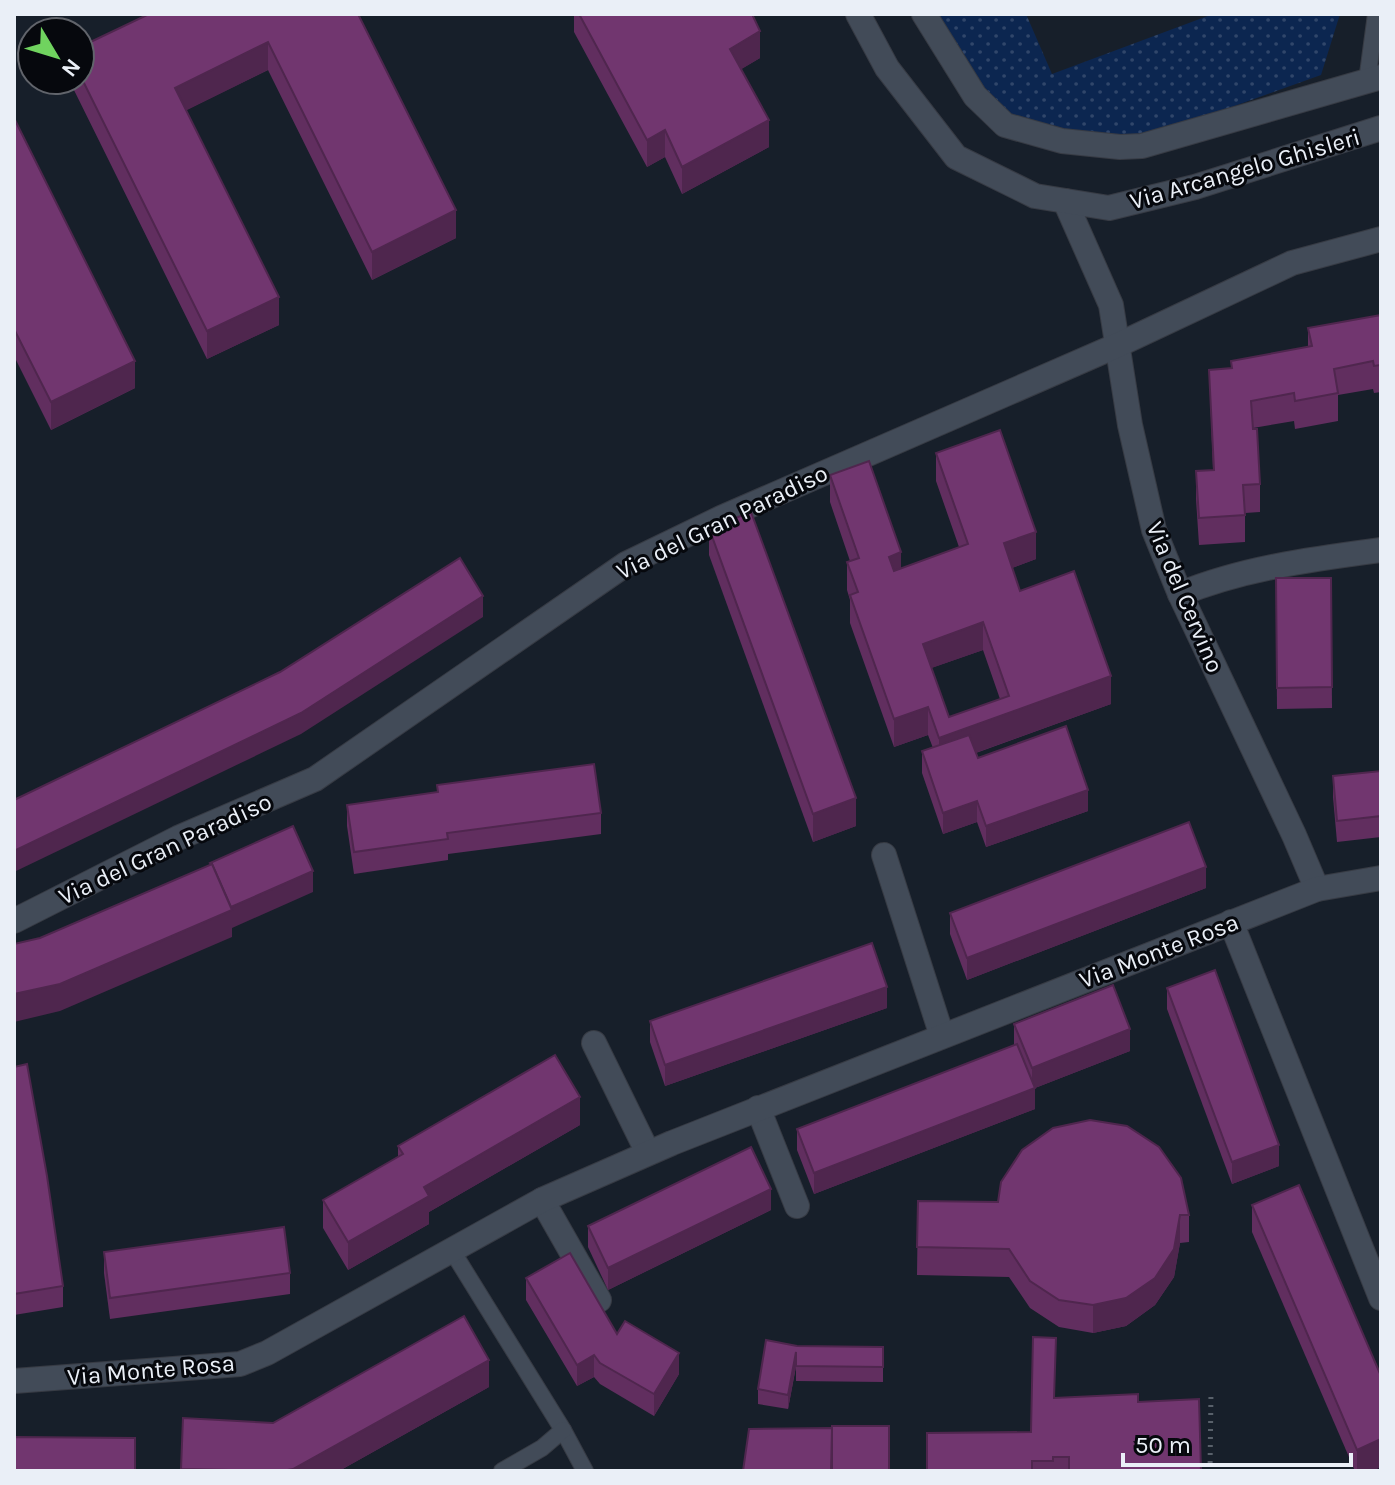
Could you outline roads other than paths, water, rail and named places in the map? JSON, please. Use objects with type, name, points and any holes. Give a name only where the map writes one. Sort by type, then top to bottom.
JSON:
[{"type":"street","points":[[858,14],[887,68],[956,157],[1035,196],[1065,201]]},
{"type":"street","points":[[924,14],[975,96],[1005,125],[1062,141],[1142,146],[1374,79]]},
{"type":"street","name":"Via Arcangelo Ghisleri","points":[[1065,201],[1109,208],[1195,187],[1381,128]]},
{"type":"street","name":"Via del Cervino","points":[[1065,201],[1111,305],[1130,425],[1154,530],[1180,594],[1317,889]]},
{"type":"street","name":"Via del Gran Paradiso","points":[[14,921],[178,838],[315,779],[626,564],[736,512],[1118,345],[1292,263],[1381,239]]},
{"type":"street","points":[[1180,594],[1216,579],[1327,557],[1381,550]]},
{"type":"street","points":[[884,855],[942,1036]]},
{"type":"street","name":"Via Monte Rosa","points":[[14,1381],[240,1364],[267,1353],[542,1200],[648,1153],[1317,889],[1381,878]]},
{"type":"street","points":[[1231,922],[1381,1298]]},
{"type":"street","points":[[594,1043],[648,1153]]},
{"type":"street","points":[[758,1108],[797,1206]]},
{"type":"street","points":[[542,1200],[599,1300]]},
{"type":"lane","points":[[1374,79],[1376,14]]},
{"type":"lane","points":[[451,1249],[585,1471]]},
{"type":"lane","points":[[502,1471],[542,1448],[563,1430]]}]
